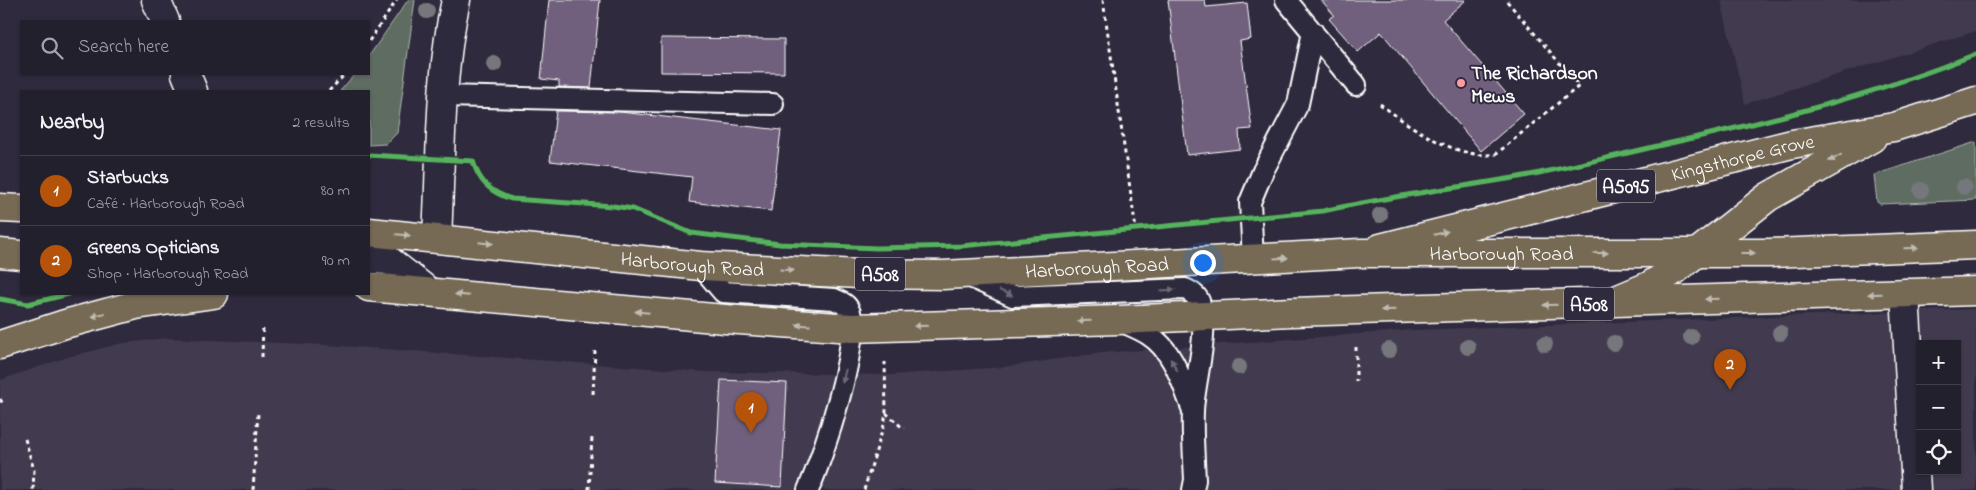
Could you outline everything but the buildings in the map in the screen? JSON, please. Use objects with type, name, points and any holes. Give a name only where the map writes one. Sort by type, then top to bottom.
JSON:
[{"type":"main road","name":"Kingsthorpe Grove","points":[[1360,253],[1792,144],[1894,127],[1976,101]]},
{"type":"main road","name":"Kingsthorpe Grove","points":[[1608,303],[1649,286],[1700,252],[1768,197],[1894,127]]},
{"type":"main road","points":[[0,208],[20,209]]},
{"type":"main road","name":"Harborough Road","points":[[370,232],[701,266],[859,274],[962,274],[1360,253],[1770,253],[1976,245]]},
{"type":"main road","points":[[0,253],[20,255]]},
{"type":"main road","name":"A508","points":[[370,287],[725,320],[852,328],[1203,317],[1292,312],[1976,291]]},
{"type":"main road","points":[[0,345],[65,324],[136,305],[207,295]]},
{"type":"street","points":[[156,0],[164,20]]},
{"type":"street","points":[[437,238],[444,96],[450,28],[456,0]]},
{"type":"street","points":[[186,75],[193,90]]},
{"type":"street","points":[[370,259],[388,260],[428,292]]},
{"type":"street","points":[[1904,293],[1916,490]]},
{"type":"lane","points":[[1286,0],[1356,85]]},
{"type":"lane","points":[[1254,259],[1250,202],[1263,171],[1298,104],[1313,32]]},
{"type":"lane","points":[[444,96],[773,104]]},
{"type":"lane","points":[[701,266],[723,292],[834,299],[844,303],[850,310],[852,328],[848,361],[834,419],[819,467],[808,490]]},
{"type":"lane","points":[[962,274],[1013,296],[1185,289],[1194,293],[1200,304],[1203,317],[1201,350],[1193,410],[1195,480],[1193,490]]},
{"type":"lane","points":[[1119,320],[1150,335],[1166,351],[1179,374],[1193,410]]},
{"type":"path","points":[[370,40],[397,0]]},
{"type":"path","points":[[1103,0],[1136,230]]},
{"type":"path","points":[[1356,85],[1418,129],[1450,146],[1470,154],[1484,156],[1496,154],[1579,86],[1506,0]]},
{"type":"path","points":[[330,90],[344,75]]},
{"type":"path","points":[[1127,231],[1146,230]]},
{"type":"path","points":[[262,357],[263,324]]},
{"type":"path","points":[[1356,347],[1356,381]]},
{"type":"path","points":[[593,394],[596,351]]},
{"type":"path","points":[[864,490],[884,426],[886,412],[885,361]]},
{"type":"path","points":[[0,399],[4,404]]},
{"type":"path","points":[[886,412],[904,429]]},
{"type":"path","points":[[253,490],[258,414]]},
{"type":"path","points":[[589,490],[592,437]]},
{"type":"path","points":[[25,439],[34,470],[33,490]]},
{"type":"shaded area","points":[[1721,0],[1976,0],[1976,31],[1745,104]]},
{"type":"shaded area","points":[[1976,309],[1976,490],[0,490],[0,380],[65,358],[118,344],[166,338],[328,345],[707,372],[890,375],[1003,367],[1100,353],[1413,330]]},
{"type":"green space","points":[[408,0],[415,0],[397,133],[386,144],[370,145],[370,90],[341,90],[354,75],[370,75],[370,55]]},
{"type":"green space","points":[[1976,142],[1976,200],[1880,204],[1877,202],[1874,175]]},
{"type":"cycle path","points":[[370,155],[473,161],[482,181],[492,190],[505,197],[633,209],[691,233],[780,244],[877,248],[961,246],[1323,211],[1398,196],[1524,176],[1735,128],[1857,96],[1976,54]]},
{"type":"cycle path","points":[[0,299],[28,304],[65,295]]},
{"type":"place","name":"The Richardson Mews","points":[[1461,83]]},
{"type":"place","name":"Greens Opticians","points":[[1730,390]]},
{"type":"place","name":"Starbucks","points":[[751,433]]}]
